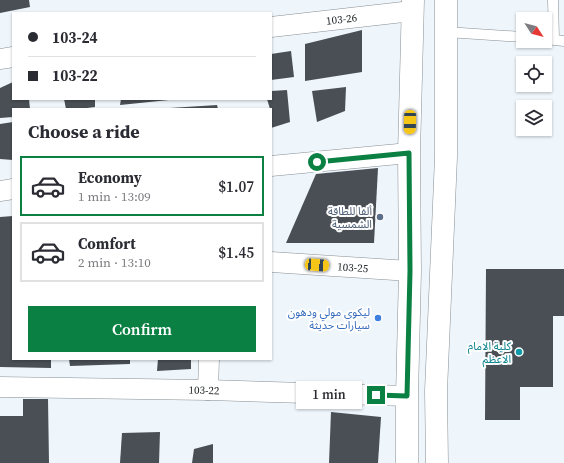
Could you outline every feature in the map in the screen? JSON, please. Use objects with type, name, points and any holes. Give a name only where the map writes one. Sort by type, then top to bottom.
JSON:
[{"type":"main road","points":[[437,463],[436,391],[446,157],[446,0]]},
{"type":"main road","points":[[407,463],[410,271],[409,153],[413,5]]},
{"type":"street","name":"103-26","points":[[272,27],[413,5]]},
{"type":"street","points":[[0,59],[12,57]]},
{"type":"street","points":[[272,166],[409,153]]},
{"type":"street","points":[[0,191],[12,189]]},
{"type":"street","name":"103-25","points":[[272,262],[410,271]]},
{"type":"street","points":[[208,390],[209,360]]},
{"type":"street","name":"103-22","points":[[0,386],[407,396]]},
{"type":"lane","points":[[553,0],[554,40]]},
{"type":"lane","points":[[446,32],[516,37]]},
{"type":"building","points":[[0,0],[29,0],[30,7],[0,13]]},
{"type":"building","points":[[362,30],[362,72],[305,81],[305,44]]},
{"type":"building","points":[[291,51],[294,77],[272,80],[272,54]]},
{"type":"building","points":[[12,82],[12,100],[29,100],[30,108],[12,108],[12,117],[0,118],[0,88]]},
{"type":"building","points":[[346,87],[345,111],[317,122],[312,91]]},
{"type":"building","points":[[287,90],[290,122],[272,128],[272,108],[270,108],[267,100],[272,100],[272,91]]},
{"type":"building","points":[[64,100],[95,100],[95,107],[66,108]]},
{"type":"building","points":[[121,100],[169,100],[120,105]]},
{"type":"building","points":[[217,105],[218,108],[170,108]]},
{"type":"building","points":[[12,122],[12,160],[0,159],[0,124]]},
{"type":"building","points":[[378,168],[374,243],[286,243],[316,174]]},
{"type":"building","points":[[12,216],[12,360],[51,360],[51,368],[0,367],[0,217]]},
{"type":"building","name":"كلية الامام الاعظم","points":[[486,269],[564,269],[564,316],[553,316],[553,387],[520,387],[520,420],[485,420]]},
{"type":"building","points":[[69,360],[130,360],[130,364],[70,366]]},
{"type":"building","points":[[158,360],[191,360],[191,369],[157,371]]},
{"type":"building","points":[[23,399],[48,399],[49,463],[0,463],[0,416],[23,416]]},
{"type":"building","points":[[331,412],[381,417],[378,463],[329,463]]},
{"type":"building","points":[[160,432],[159,463],[120,463],[122,433]]},
{"type":"building","points":[[213,444],[213,463],[192,463],[194,449]]},
{"type":"place","name":"ألفا للطاقة الشمسية","points":[[380,217]]},
{"type":"place","name":"ليكوي مولي ودهون سيارات حديثة","points":[[378,318]]},
{"type":"place","name":"كلية الامام الاعظم","points":[[519,352]]},
{"type":"route","points":[[317,162],[409,153],[410,271],[407,396],[376,395]]}]
